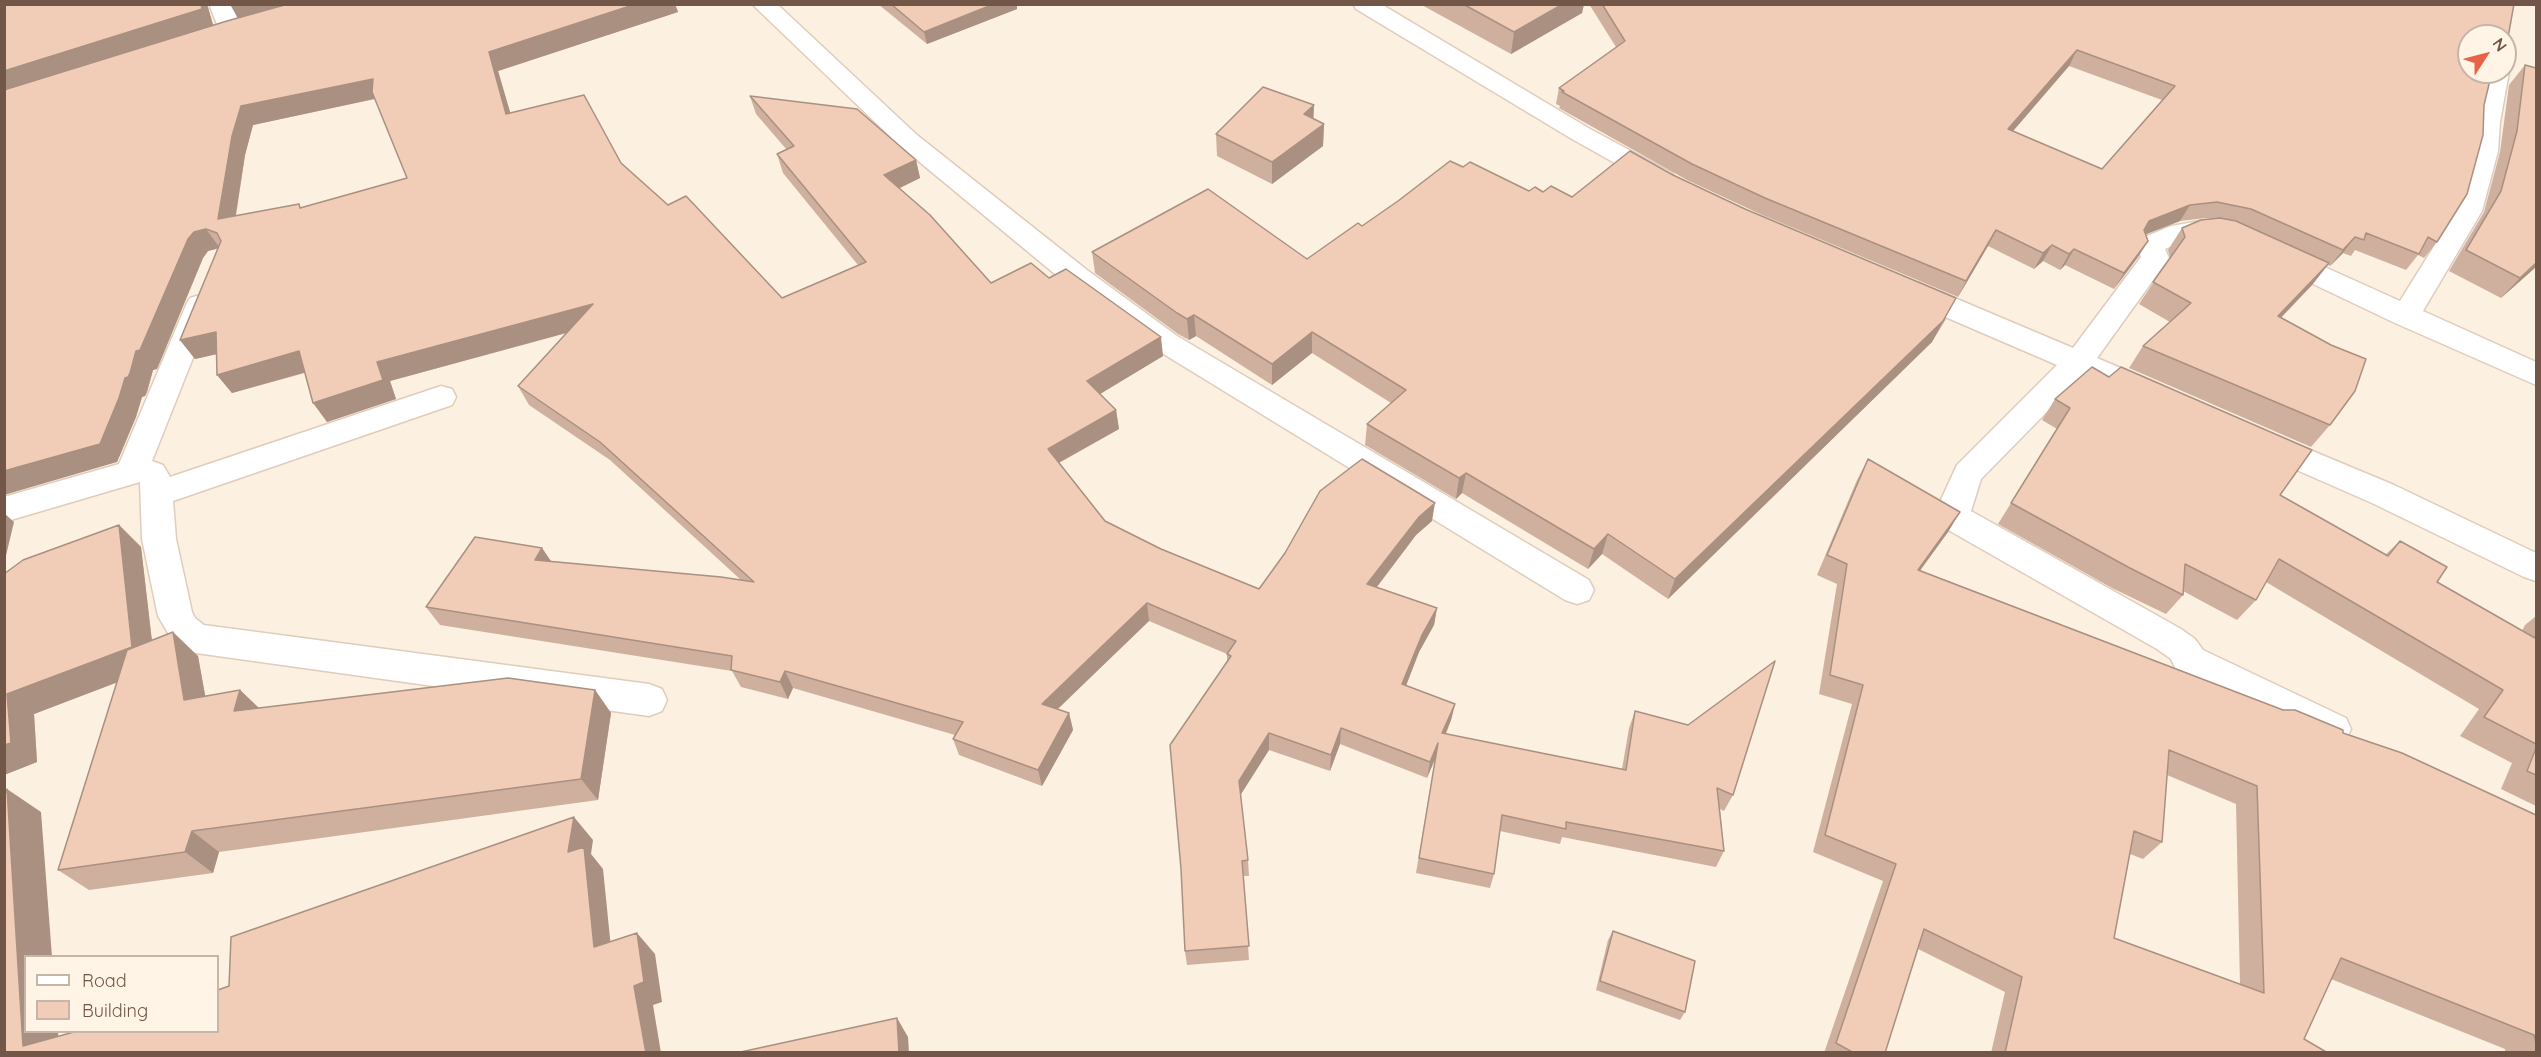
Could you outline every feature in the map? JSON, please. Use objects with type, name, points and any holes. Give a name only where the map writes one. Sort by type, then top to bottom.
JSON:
[{"type":"street","points":[[220,4],[231,33]]},
{"type":"street","points":[[763,4],[908,140],[1077,277],[1167,343],[1577,590]]},
{"type":"street","points":[[1364,4],[1581,134],[1688,192]]},
{"type":"street","points":[[2405,315],[2469,211],[2485,151],[2487,122],[2495,84]]},
{"type":"street","points":[[2358,741],[2190,661],[2183,649],[2169,639],[1955,518],[1955,504],[1968,473],[2079,361],[2155,258],[2150,245],[2181,232],[2206,229],[2229,233],[2536,374]]},
{"type":"street","points":[[210,280],[144,483],[159,539],[175,616],[183,628],[196,638],[648,700]]},
{"type":"street","points":[[1888,281],[2178,405]]},
{"type":"street","points":[[4,510],[144,483],[441,396]]},
{"type":"street","points":[[2232,428],[2383,494],[2536,568]]},
{"type":"building","points":[[4,4],[201,4],[202,9],[4,71]]},
{"type":"building","points":[[288,4],[636,4],[489,52],[506,114],[584,95],[621,163],[668,205],[686,196],[782,298],[866,262],[777,154],[794,146],[750,96],[857,109],[916,160],[884,175],[930,215],[991,283],[1031,263],[1049,278],[1066,269],[1161,337],[1087,381],[1116,410],[1048,449],[1105,521],[1161,549],[1259,589],[1285,553],[1320,491],[1362,459],[1435,503],[1419,517],[1367,584],[1437,608],[1422,635],[1402,684],[1455,704],[1442,733],[1626,770],[1635,711],[1688,725],[1775,661],[1733,795],[1717,788],[1724,851],[1566,822],[1566,829],[1502,815],[1494,874],[1419,858],[1438,743],[1430,762],[1341,728],[1331,755],[1269,733],[1239,781],[1248,860],[1242,861],[1249,946],[1185,951],[1181,869],[1170,745],[1231,656],[1227,654],[1236,641],[1147,603],[1042,704],[1069,713],[1038,770],[953,739],[963,722],[785,671],[780,682],[731,670],[732,656],[426,607],[475,537],[542,548],[535,560],[754,582],[600,442],[518,386],[593,304],[377,362],[383,380],[313,403],[299,351],[217,375],[216,332],[180,340],[221,241],[217,233],[206,229],[194,232],[188,239],[140,350],[136,351],[130,373],[125,378],[100,444],[4,471],[4,90]],"holes":[[[373,79],[372,92],[407,178],[300,208],[299,204],[218,219],[232,136],[241,106]]]},
{"type":"building","points":[[891,4],[994,4],[924,32]]},
{"type":"building","points":[[1463,4],[1563,4],[1514,32]]},
{"type":"building","points":[[1602,4],[2514,4],[2510,24],[2457,24],[2457,84],[2489,84],[2484,105],[2483,135],[2467,194],[2437,242],[2428,237],[2419,254],[2366,233],[2364,240],[2355,237],[2343,250],[2251,209],[2217,202],[2190,205],[2149,221],[2144,230],[2148,241],[2124,273],[2074,249],[2069,254],[2052,245],[2043,253],[1996,230],[1966,281],[1765,198],[1692,164],[1562,92],[1564,91],[1559,88],[1625,41]],"holes":[[[2077,50],[2175,86],[2102,169],[2008,129]]]},
{"type":"building","points":[[2525,65],[2536,68],[2536,263],[2520,278],[2466,250],[2501,191],[2517,131]]},
{"type":"building","points":[[1263,87],[1314,105],[1304,114],[1324,124],[1272,162],[1216,134]]},
{"type":"building","points":[[1630,151],[1673,175],[1745,209],[1956,298],[1943,321],[1675,579],[1608,534],[1594,549],[1466,473],[1459,478],[1367,424],[1406,390],[1312,332],[1272,364],[1194,315],[1187,319],[1177,313],[1092,252],[1208,189],[1307,259],[1358,223],[1362,226],[1450,161],[1463,167],[1470,162],[1529,191],[1535,187],[1543,192],[1551,186],[1572,197]]},
{"type":"building","points":[[2220,218],[2236,221],[2329,263],[2278,316],[2331,345],[2366,359],[2355,391],[2330,425],[2143,346],[2191,303],[2153,282],[2185,237],[2182,228],[2201,220]]},
{"type":"building","points":[[2092,367],[2109,377],[2121,367],[2312,450],[2280,495],[2388,556],[2400,541],[2447,567],[2437,582],[2535,638],[2536,634],[2536,744],[2484,717],[2503,690],[2279,559],[2256,600],[2185,564],[2183,595],[2011,503],[2070,408],[2055,399]]},
{"type":"building","points":[[1868,459],[1960,512],[1918,570],[2283,710],[2295,710],[2343,730],[2343,733],[2402,753],[2536,815],[2536,1043],[2534,1035],[2341,958],[2304,1039],[2328,1053],[2005,1053],[2022,977],[1924,929],[1885,1053],[1854,1053],[1836,1043],[1896,864],[1825,835],[1863,685],[1830,675],[1847,564],[1827,555]],"holes":[[[2169,750],[2257,786],[2264,993],[2114,938],[2134,831],[2162,842]]]},
{"type":"building","points":[[119,525],[132,647],[7,694],[11,743],[4,745],[4,574],[23,560]]},
{"type":"building","points":[[173,632],[184,700],[240,690],[234,711],[508,678],[595,690],[581,779],[192,831],[185,852],[58,870],[127,650]]},
{"type":"building","points":[[2536,748],[2536,775],[2527,771]]},
{"type":"building","points":[[7,789],[23,1046],[70,1033],[219,1033],[219,990],[229,986],[231,937],[574,817],[568,852],[584,847],[594,947],[637,933],[644,982],[634,986],[646,1053],[4,1053],[4,796]]},
{"type":"building","points":[[1613,931],[1695,961],[1685,1012],[1600,981]]},
{"type":"building","points":[[897,1018],[899,1053],[736,1053]]}]
